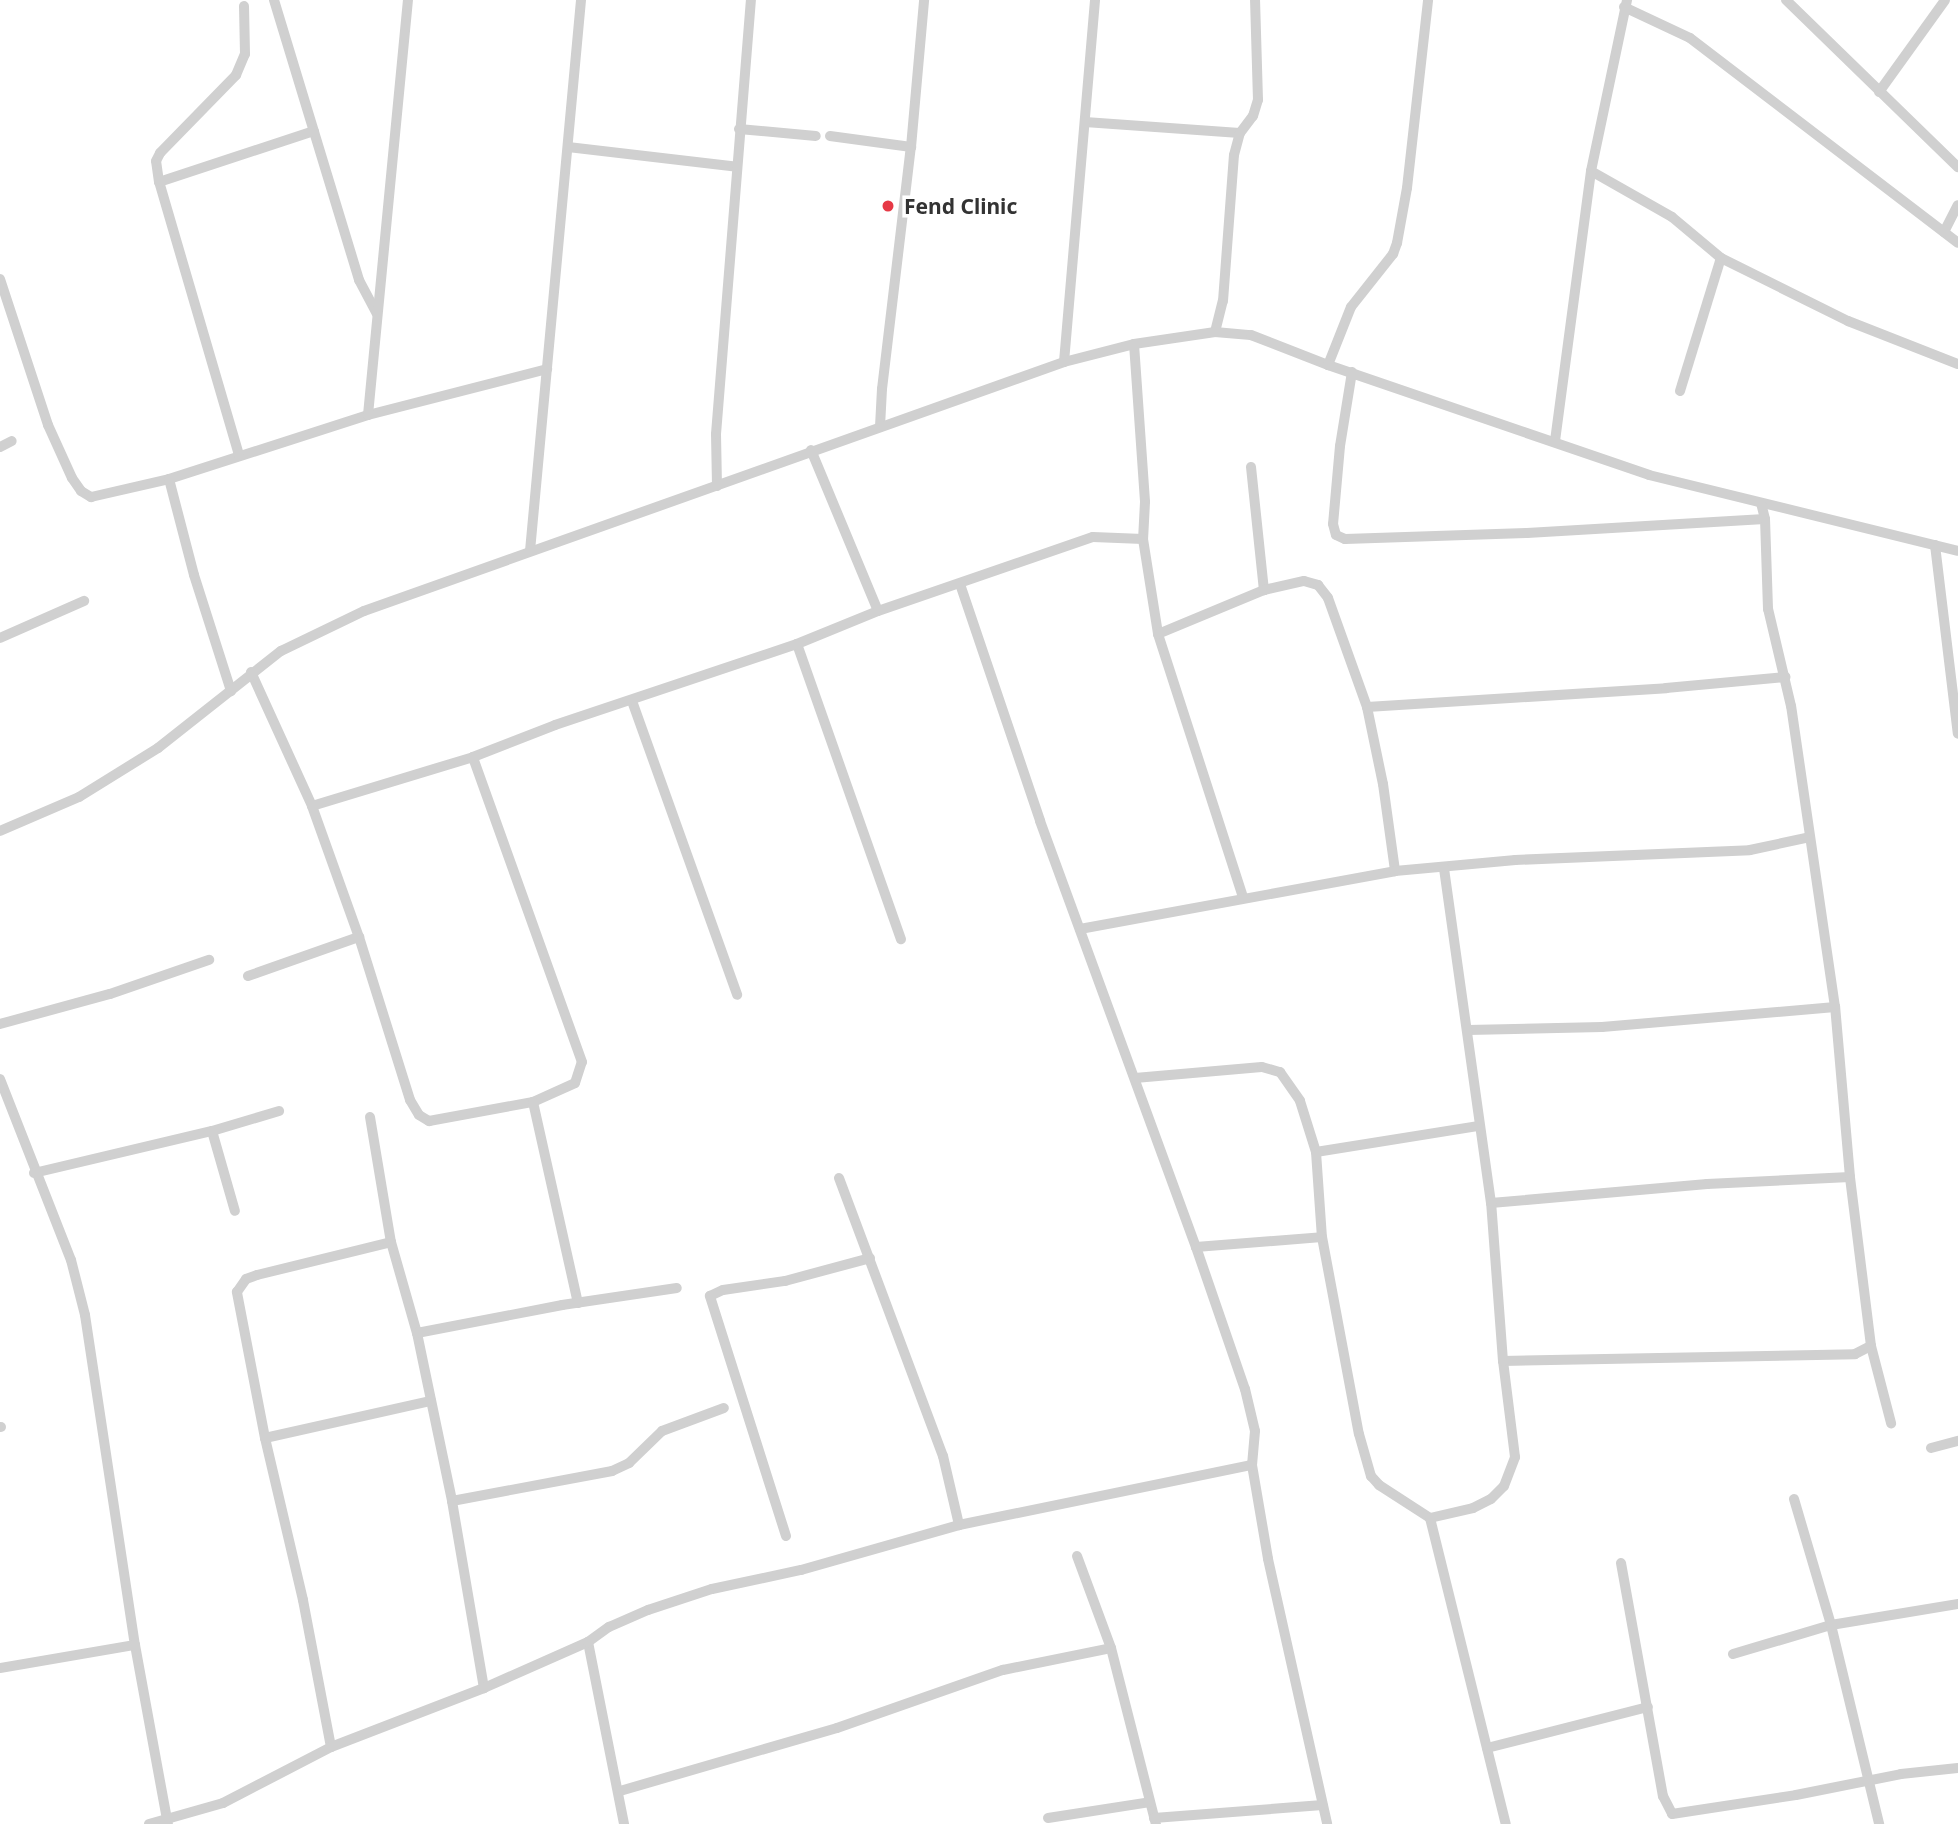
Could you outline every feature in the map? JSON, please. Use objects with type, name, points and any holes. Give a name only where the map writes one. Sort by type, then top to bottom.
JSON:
[{"type":"street","points":[[274,0],[359,280],[377,314]]},
{"type":"street","points":[[368,415],[408,0]]},
{"type":"street","points":[[530,551],[581,0]]},
{"type":"street","points":[[717,486],[716,433],[751,0]]},
{"type":"street","points":[[880,427],[882,388],[911,147],[924,0]]},
{"type":"street","points":[[1064,362],[1095,0]]},
{"type":"street","points":[[1215,332],[1223,301],[1234,155],[1240,133],[1253,116],[1258,100],[1255,0]]},
{"type":"street","points":[[1328,365],[1350,307],[1393,254],[1397,243],[1407,188],[1428,0]]},
{"type":"street","points":[[1786,0],[1958,167]]},
{"type":"street","points":[[1879,92],[1945,0]]},
{"type":"street","points":[[1555,441],[1591,171],[1626,3],[1690,38],[1958,243]]},
{"type":"street","points":[[239,455],[159,182],[156,161],[160,153],[236,75],[246,54],[244,6]]},
{"type":"street","points":[[1085,122],[1240,133]]},
{"type":"street","points":[[739,129],[816,136]]},
{"type":"street","points":[[159,182],[314,131]]},
{"type":"street","points":[[830,136],[911,147]]},
{"type":"street","points":[[568,147],[737,167]]},
{"type":"street","points":[[1591,171],[1672,217],[1721,258],[1848,321],[1958,364]]},
{"type":"street","points":[[1944,232],[1958,205]]},
{"type":"street","points":[[1680,391],[1721,258]]},
{"type":"street","points":[[0,279],[48,425],[81,491],[99,497],[169,479],[368,415],[547,369]]},
{"type":"street","points":[[0,831],[79,797],[158,748],[281,651],[364,611],[1064,362],[1134,344],[1215,332],[1251,335],[1328,365],[1649,475],[1958,551]]},
{"type":"street","points":[[1134,344],[1146,502],[1143,539],[1158,635],[1243,897]]},
{"type":"street","points":[[1352,372],[1340,446],[1333,524],[1336,535],[1345,539],[1513,534],[1765,519]]},
{"type":"street","points":[[0,447],[12,441]]},
{"type":"street","points":[[811,450],[878,611]]},
{"type":"street","points":[[1251,467],[1264,590]]},
{"type":"street","points":[[169,479],[194,575],[230,691]]},
{"type":"street","points":[[1760,503],[1765,519],[1768,610],[1785,677],[1835,1007],[1850,1177],[1871,1346],[1891,1423]]},
{"type":"street","points":[[312,806],[473,757],[555,725],[797,644],[878,611],[1093,537],[1143,539]]},
{"type":"street","points":[[1935,545],[1958,734]]},
{"type":"street","points":[[1158,635],[1264,590],[1304,581],[1318,585],[1328,598],[1367,707],[1383,784],[1395,871]]},
{"type":"street","points":[[960,584],[1040,821],[1196,1247],[1245,1389],[1255,1431],[1252,1465],[1268,1559],[1327,1824]]},
{"type":"street","points":[[0,638],[85,601]]},
{"type":"street","points":[[797,644],[901,939]]},
{"type":"street","points":[[251,672],[312,806],[359,937],[410,1100],[419,1115],[435,1121],[533,1102],[575,1083],[582,1062],[473,757]]},
{"type":"street","points":[[1367,707],[1666,688],[1785,677]]},
{"type":"street","points":[[632,701],[737,995]]},
{"type":"street","points":[[1080,929],[1395,871],[1515,860],[1750,850],[1810,837]]},
{"type":"street","points":[[1430,1518],[1473,1508],[1491,1499],[1504,1486],[1515,1457],[1503,1361],[1491,1203],[1444,867]]},
{"type":"street","points":[[248,975],[359,937]]},
{"type":"street","points":[[0,1024],[110,994],[209,960]]},
{"type":"street","points":[[1468,1030],[1602,1027],[1735,1013],[1835,1007]]},
{"type":"street","points":[[1135,1079],[1262,1067],[1280,1072],[1300,1101],[1316,1152],[1322,1237],[1359,1434],[1371,1476],[1379,1485],[1430,1518],[1506,1824]]},
{"type":"street","points":[[0,1079],[34,1173],[71,1260],[85,1315],[135,1645],[167,1823]]},
{"type":"street","points":[[533,1102],[578,1303]]},
{"type":"street","points":[[34,1173],[212,1131],[279,1111]]},
{"type":"street","points":[[370,1117],[391,1242],[417,1333],[452,1501],[484,1688]]},
{"type":"street","points":[[1316,1152],[1479,1126]]},
{"type":"street","points":[[212,1131],[235,1211]]},
{"type":"street","points":[[1491,1203],[1707,1184],[1850,1177]]},
{"type":"street","points":[[839,1178],[870,1258],[908,1370],[943,1456],[959,1525]]},
{"type":"street","points":[[1196,1247],[1322,1237]]},
{"type":"street","points":[[331,1747],[303,1600],[265,1438],[237,1292],[240,1285],[265,1272],[391,1242]]},
{"type":"street","points":[[786,1536],[710,1296],[723,1290],[785,1281],[870,1258]]},
{"type":"street","points":[[417,1333],[578,1303],[677,1288]]},
{"type":"street","points":[[1503,1361],[1854,1354],[1871,1346]]},
{"type":"street","points":[[265,1438],[431,1401]]},
{"type":"street","points":[[452,1501],[612,1471],[629,1463],[663,1431],[724,1408]]},
{"type":"street","points":[[1931,1448],[1958,1441]]},
{"type":"street","points":[[149,1824],[167,1823],[223,1803],[331,1747],[484,1688],[588,1642],[609,1627],[648,1610],[712,1589],[800,1570],[959,1525],[1252,1465]]},
{"type":"street","points":[[1794,1499],[1831,1625],[1879,1824]]},
{"type":"street","points":[[1077,1556],[1111,1648],[1155,1821],[1322,1805]]},
{"type":"street","points":[[1621,1563],[1663,1796],[1672,1819],[1870,1781],[1958,1768]]},
{"type":"street","points":[[1733,1654],[1831,1625],[1958,1604]]},
{"type":"street","points":[[588,1642],[620,1791],[624,1824]]},
{"type":"street","points":[[0,1668],[135,1645]]},
{"type":"street","points":[[620,1791],[837,1728],[1003,1670],[1111,1648]]},
{"type":"street","points":[[1488,1748],[1648,1707]]},
{"type":"street","points":[[1048,1818],[1150,1802]]},
{"type":"place","name":"Fend Clinic","points":[[888,206]]}]
